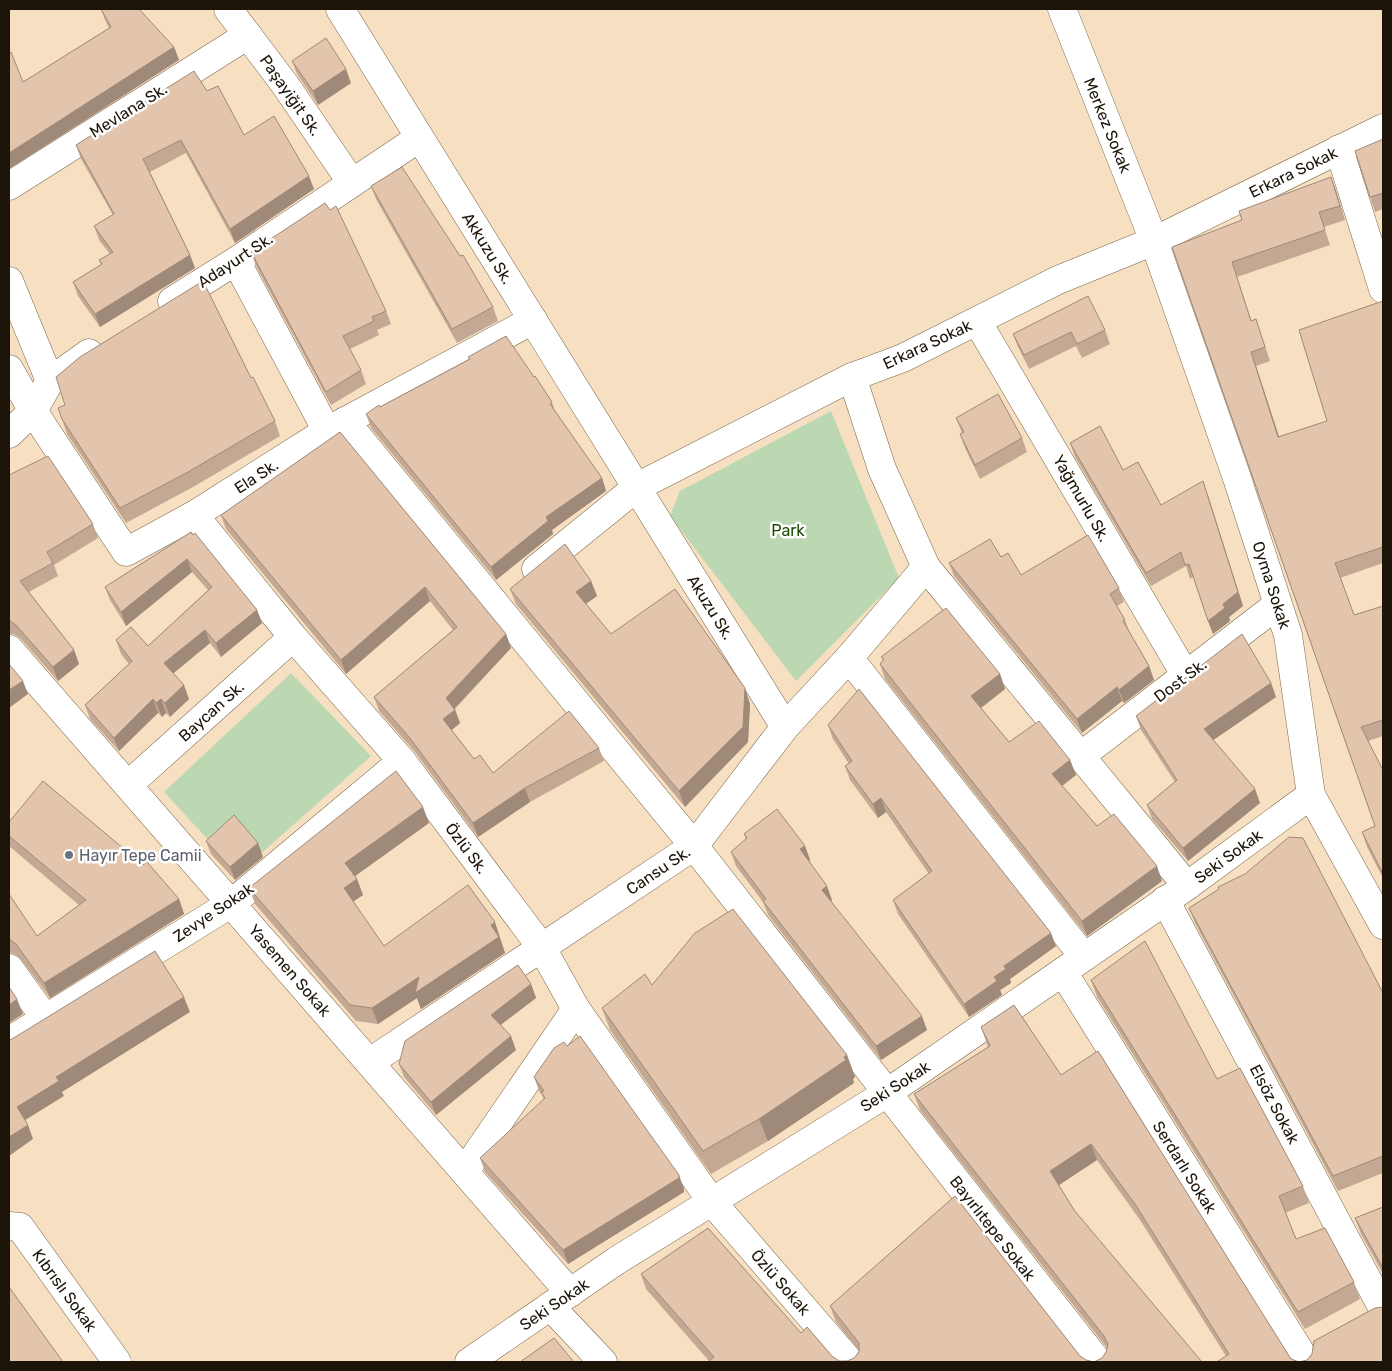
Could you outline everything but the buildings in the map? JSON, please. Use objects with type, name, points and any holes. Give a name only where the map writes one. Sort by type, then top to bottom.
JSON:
[{"type":"street","name":"Paşayiğit Sk.","points":[[228,9],[286,86],[352,183]]},
{"type":"street","name":"Akkuzu Sk.","points":[[340,9],[638,487]]},
{"type":"street","name":"Merkez Sokak","points":[[1062,9],[1154,241]]},
{"type":"street","name":"Mevlana Sk.","points":[[9,186],[248,35]]},
{"type":"street","name":"Erkara Sokak","points":[[508,591],[638,487],[852,377],[903,358],[1058,280],[1154,241],[1383,128]]},
{"type":"street","name":"Adayurt Sk.","points":[[153,313],[236,261],[419,138]]},
{"type":"street","points":[[1339,149],[1383,289]]},
{"type":"street","name":"Oyma Sokak","points":[[1154,241],[1237,478],[1288,635],[1311,795],[1383,925]]},
{"type":"street","name":"Bayırlıtepe Sokak","points":[[236,261],[336,426],[508,591],[694,846],[1098,1362]]},
{"type":"street","points":[[9,281],[50,381]]},
{"type":"street","name":"Ela Sk.","points":[[33,411],[126,552],[194,515],[336,426],[533,320]]},
{"type":"street","name":"Yağmurlu Sk.","points":[[977,321],[1186,676]]},
{"type":"street","points":[[9,434],[33,411],[50,381],[111,339]]},
{"type":"street","points":[[9,369],[33,411]]},
{"type":"street","points":[[852,377],[882,469],[926,567],[1082,755],[1187,886]]},
{"type":"street","name":"Akuzu Sk.","points":[[638,487],[785,728]]},
{"type":"street","name":"Özlü Sk.","points":[[194,515],[293,637],[402,761],[542,948],[576,1009],[712,1202]]},
{"type":"street","name":"Cansu Sk.","points":[[370,1062],[694,846],[785,728],[849,658],[926,567]]},
{"type":"street","name":"Dost Sk.","points":[[1082,755],[1277,605]]},
{"type":"street","name":"Baycan Sk.","points":[[128,785],[293,637]]},
{"type":"street","name":"Yasemen Sokak","points":[[9,650],[465,1171],[560,1299],[603,1362]]},
{"type":"street","name":"Serdarlı Sokak","points":[[849,658],[1074,964],[1302,1356]]},
{"type":"street","name":"Zevye Sokak","points":[[9,1041],[232,903],[402,761]]},
{"type":"street","name":"Seki Sokak","points":[[469,1362],[560,1299],[887,1093],[1187,886],[1311,795]]},
{"type":"street","name":"Elsöz Sokak","points":[[1165,900],[1383,1306]]},
{"type":"street","points":[[9,968],[45,1018]]},
{"type":"street","points":[[465,1171],[576,1009]]},
{"type":"street","name":"Özlü Sokak","points":[[712,1202],[850,1362]]},
{"type":"street","name":"Kıbrıslı Sokak","points":[[9,1226],[20,1227],[117,1362]]},
{"type":"street","points":[[1357,1319],[1383,1306]]},
{"type":"street","points":[[1302,1356],[1324,1336]]},
{"type":"green space","name":"Park","points":[[831,411],[899,578],[796,681],[670,516],[680,491]]},
{"type":"green space","points":[[291,673],[371,756],[239,873],[164,792]]},
{"type":"place","name":"Hayır Tepe Camii","points":[[69,855]]}]
